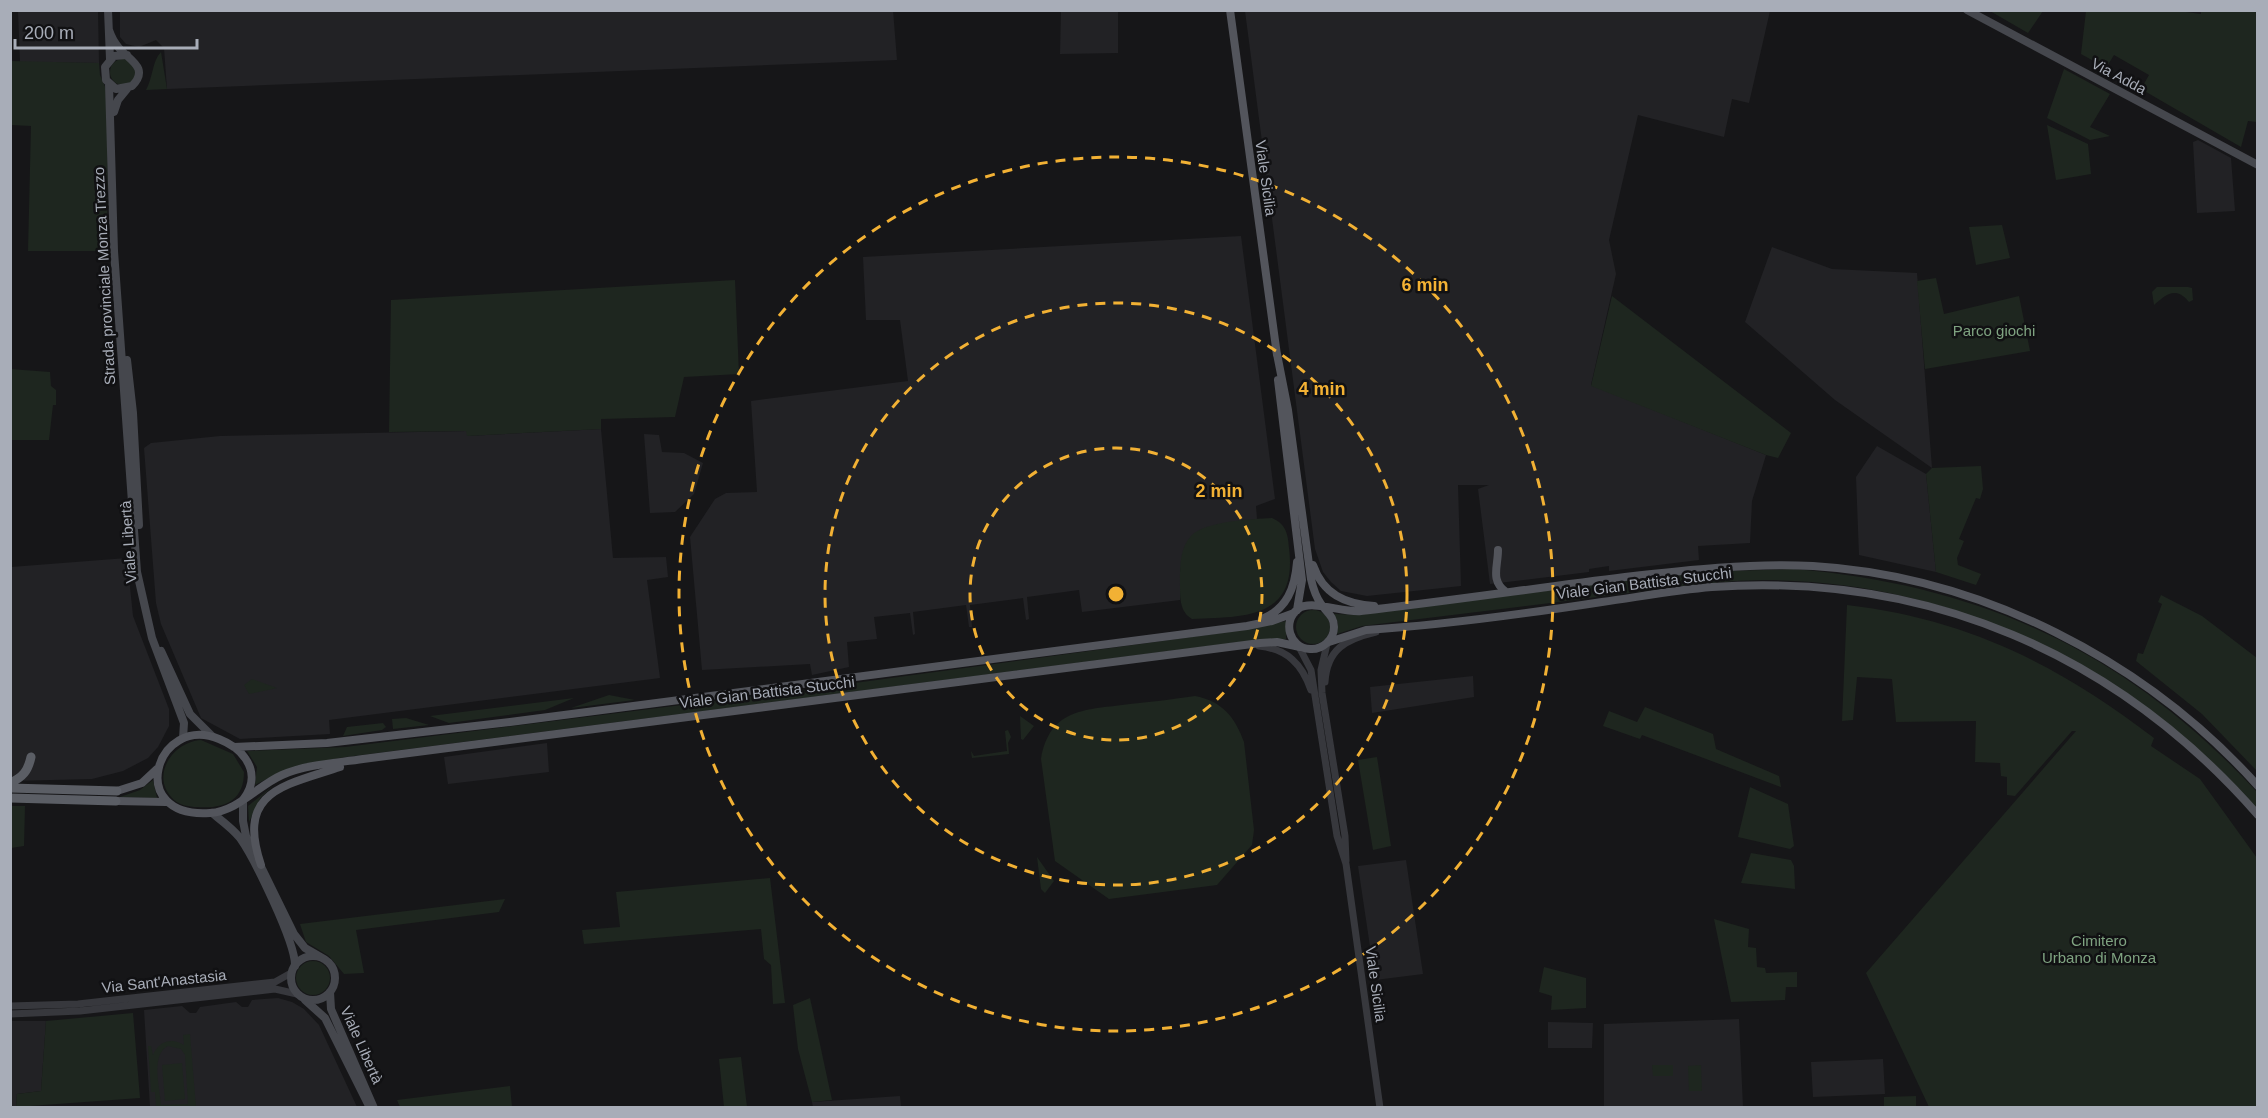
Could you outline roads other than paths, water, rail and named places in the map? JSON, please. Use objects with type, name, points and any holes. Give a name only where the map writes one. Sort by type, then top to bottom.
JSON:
[{"type":"highway","points":[[10,786],[29,768],[31,757]]},
{"type":"highway","name":"Viale Gian Battista Stucchi","points":[[10,786],[116,796]]},
{"type":"highway","name":"Viale Gian Battista Stucchi","points":[[10,798],[116,796]]},
{"type":"main road","points":[[108,10],[110,59],[104,71],[109,84],[118,89],[127,89],[136,83],[140,73],[137,64],[116,45],[109,30]]},
{"type":"main road","name":"Viale Sicilia","points":[[1230,10],[1276,349],[1282,425],[1299,547],[1302,580],[1296,611]]},
{"type":"main road","name":"Via Adda","points":[[1967,10],[2258,165]]},
{"type":"main road","points":[[110,59],[117,55],[128,56]]},
{"type":"main road","name":"Strada provinciale Monza Trezzo","points":[[109,84],[114,251],[126,413]]},
{"type":"main road","name":"Strada provinciale Monza Trezzo","points":[[111,137],[115,106],[127,89]]},
{"type":"main road","name":"Viale Libertà","points":[[121,330],[132,397],[146,600],[160,648],[188,709],[212,736]]},
{"type":"main road","name":"Viale Sicilia","points":[[1276,349],[1288,410],[1312,582],[1324,608]]},
{"type":"main road","name":"Viale Libertà","points":[[126,413],[140,592],[156,652],[182,716],[183,738]]},
{"type":"main road","points":[[1305,528],[1316,575],[1328,591],[1354,604],[1396,607]]},
{"type":"main road","points":[[1247,626],[1272,615],[1282,607],[1291,591],[1299,547]]},
{"type":"main road","points":[[1498,550],[1495,575],[1498,585],[1506,592]]},
{"type":"main road","name":"Viale Gian Battista Stucchi","points":[[234,747],[327,743],[538,719],[1247,626],[1272,621],[1310,604],[1352,612],[1711,567],[1814,566],[1924,584],[1995,606],[2097,654],[2132,676],[2192,722],[2258,786]]},
{"type":"main road","name":"Viale Gian Battista Stucchi","points":[[116,796],[166,802],[178,810],[212,813],[227,810],[269,782],[293,771],[363,759],[1248,645],[1277,642],[1315,649],[1353,632],[1710,588],[1818,587],[1885,596],[1999,629],[2081,667],[2169,727],[2211,765],[2258,815]]},
{"type":"main road","points":[[1324,608],[1331,615],[1334,625],[1328,643]]},
{"type":"main road","points":[[1296,611],[1289,630],[1300,646]]},
{"type":"main road","points":[[183,738],[196,735],[212,736]]},
{"type":"main road","name":"Viale Gian Battista Stucchi","points":[[212,736],[234,747],[245,758],[252,775],[250,788],[243,800]]},
{"type":"main road","name":"Viale Gian Battista Stucchi","points":[[116,796],[142,783],[158,769],[169,749],[183,738]]},
{"type":"main road","points":[[261,865],[253,842],[252,828],[256,812],[267,797],[275,790],[297,781],[363,759]]},
{"type":"main road","points":[[158,769],[158,786],[166,802]]},
{"type":"main road","points":[[212,813],[233,831],[245,847],[292,946],[292,984],[299,995],[317,1000],[330,992],[334,984],[334,973],[324,959],[305,948],[294,934],[244,828],[243,800]]},
{"type":"main road","points":[[293,969],[307,957],[324,959]]},
{"type":"main road","name":"Viale Libertà","points":[[330,992],[331,1009],[374,1107]]},
{"type":"main road","name":"Viale Libertà","points":[[299,995],[325,1018],[370,1107]]},
{"type":"street","points":[[1321,714],[1327,669],[1338,646],[1354,637],[1401,626]]},
{"type":"street","name":"Viale Sicilia","points":[[1321,714],[1321,670],[1328,643]]},
{"type":"street","points":[[1248,645],[1270,647],[1291,657],[1306,678],[1321,714]]},
{"type":"street","name":"Viale Sicilia","points":[[1300,646],[1310,665],[1321,714],[1337,836],[1346,864],[1380,1107]]},
{"type":"street","name":"Via Sant'Anastasia","points":[[10,1006],[134,999],[275,982],[293,969]]},
{"type":"street","name":"Via Sant'Anastasia","points":[[10,1014],[41,1014],[275,989],[299,995]]},
{"type":"park label","name":"Parco giochi","points":[[1994,330]]},
{"type":"park label","name":"Cimitero Urbano di Monza","points":[[2099,948]]}]
